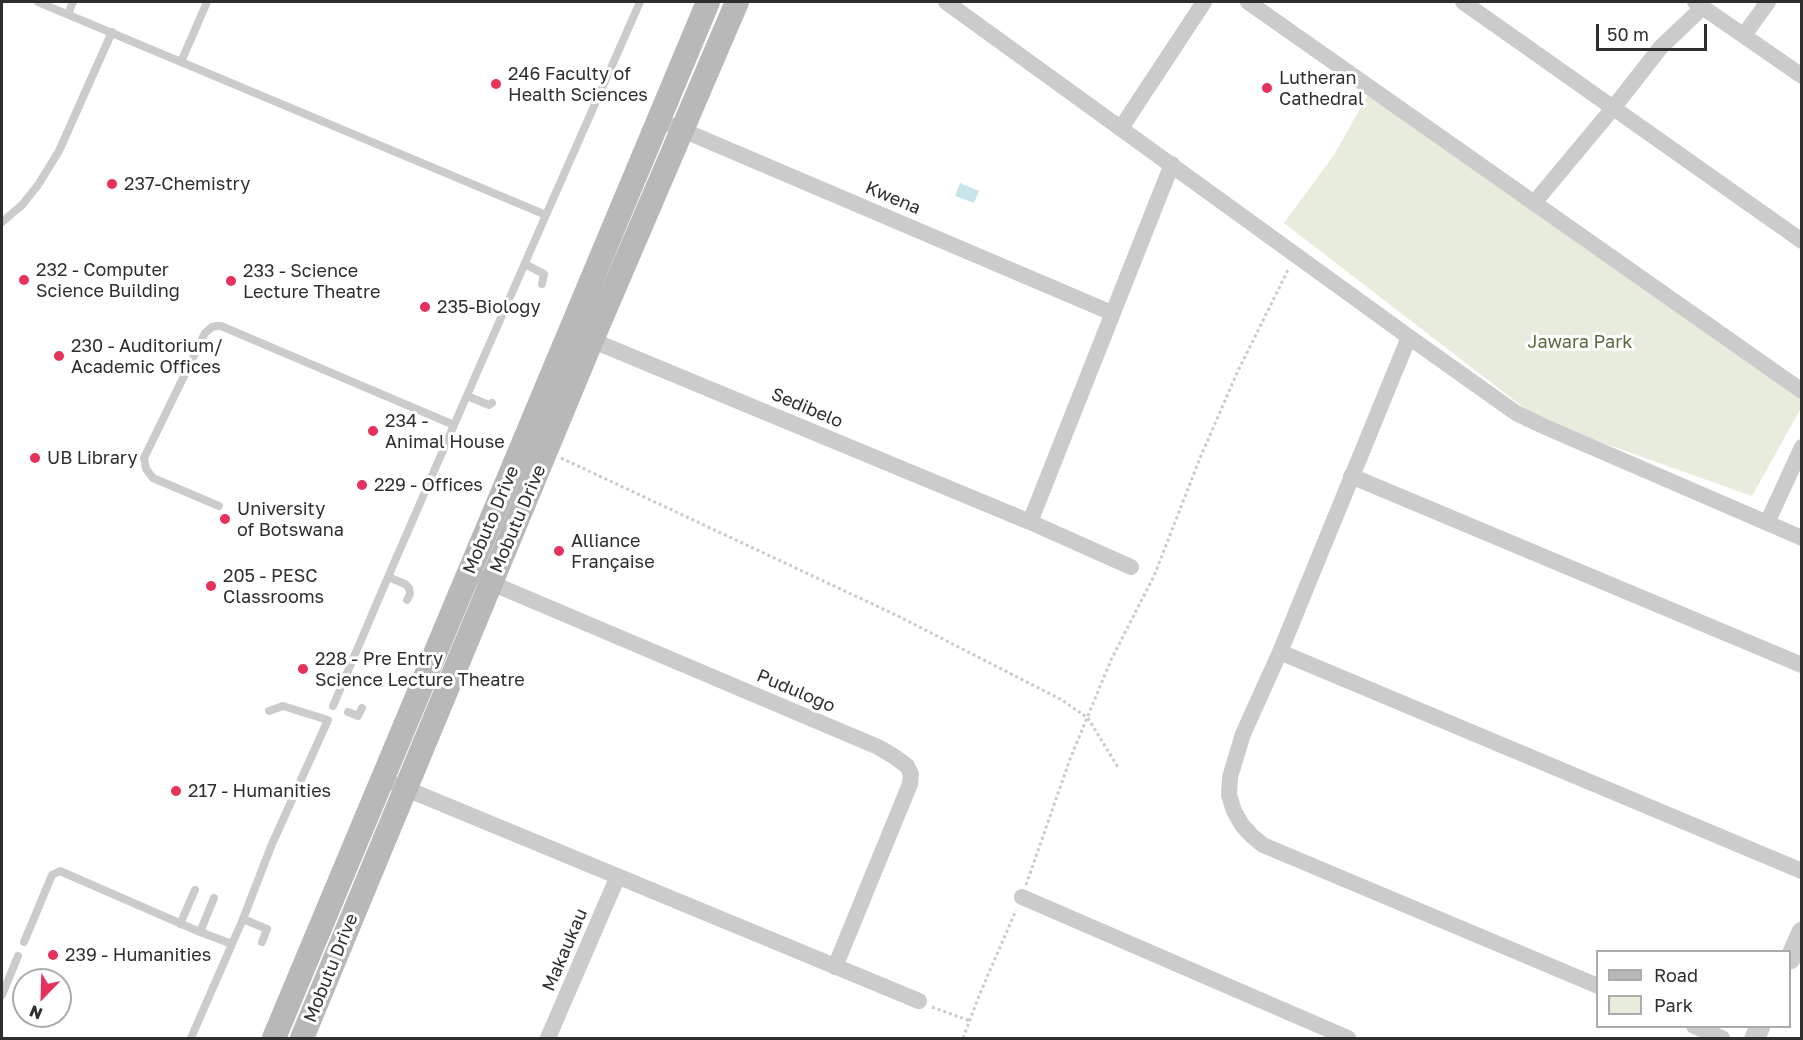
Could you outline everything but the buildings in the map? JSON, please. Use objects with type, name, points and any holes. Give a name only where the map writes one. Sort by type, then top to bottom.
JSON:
[{"type":"main road","name":"Mobuto Drive","points":[[274,1038],[708,2]]},
{"type":"main road","name":"Mobutu Drive","points":[[302,1038],[592,340],[737,2]]},
{"type":"main road","points":[[485,534],[507,544]]},
{"type":"street","points":[[946,2],[1409,337],[1530,420],[1802,538]]},
{"type":"street","points":[[1121,128],[1204,2]]},
{"type":"street","points":[[1248,2],[1802,391]]},
{"type":"street","points":[[1463,2],[1802,242]]},
{"type":"street","points":[[1744,35],[1768,2]]},
{"type":"street","points":[[1534,203],[1661,47],[1699,4],[1802,76]]},
{"type":"street","name":"Kwena","points":[[658,121],[1112,313]]},
{"type":"street","points":[[1030,522],[1172,164]]},
{"type":"street","name":"Sedibelo","points":[[570,330],[1030,522],[1131,567]]},
{"type":"street","points":[[1409,337],[1280,652],[1243,734],[1230,777],[1229,795],[1234,811],[1252,837],[1263,845],[1596,985]]},
{"type":"street","points":[[1767,523],[1802,447]]},
{"type":"street","points":[[1351,476],[1802,665]]},
{"type":"street","name":"Pudulogo","points":[[469,572],[490,583],[878,747],[907,766],[910,784],[835,967]]},
{"type":"street","points":[[1280,652],[1802,871]]},
{"type":"street","points":[[382,779],[919,1001]]},
{"type":"street","name":"Makaukau","points":[[548,1038],[618,876]]},
{"type":"street","points":[[1022,897],[1348,1038]]},
{"type":"street","points":[[1791,957],[1802,932]]},
{"type":"street","points":[[1699,1028],[1722,1038]]},
{"type":"lane","points":[[38,2],[546,215]]},
{"type":"lane","points":[[68,14],[73,2]]},
{"type":"lane","points":[[181,62],[207,2]]},
{"type":"lane","points":[[333,706],[387,577],[639,2]]},
{"type":"lane","points":[[2,222],[22,205],[38,185],[59,151],[112,32]]},
{"type":"lane","points":[[525,264],[544,274],[542,284]]},
{"type":"lane","points":[[219,506],[153,478],[146,470],[144,458],[205,333],[212,327],[221,326],[454,425]]},
{"type":"lane","points":[[467,396],[489,405],[492,403]]},
{"type":"lane","points":[[387,577],[409,588],[410,594],[407,600]]},
{"type":"lane","points":[[191,1038],[243,919],[272,844],[328,720],[284,706],[269,711]]},
{"type":"lane","points":[[348,711],[358,716],[362,708]]},
{"type":"lane","points":[[289,719],[294,709]]},
{"type":"lane","points":[[24,942],[52,875],[64,872],[180,924],[232,944]]},
{"type":"lane","points":[[180,924],[195,890]]},
{"type":"lane","points":[[200,932],[214,898]]},
{"type":"lane","points":[[243,919],[267,929],[262,942]]},
{"type":"lane","points":[[2,994],[18,956]]},
{"type":"path","points":[[963,1038],[1022,897],[1070,759],[1111,660],[1154,576],[1200,458],[1237,373],[1295,255]]},
{"type":"path","points":[[546,451],[898,616],[1062,699],[1088,718],[1119,769]]},
{"type":"path","points":[[919,1001],[970,1021]]},
{"type":"green space","name":"Jawara Park","points":[[1371,89],[1801,394],[1801,408],[1752,496],[1541,421],[1284,223],[1334,155]]},
{"type":"water","points":[[960,183],[979,191],[974,203],[955,196]]},
{"type":"place","name":"246 Faculty of Health Sciences","points":[[496,84]]},
{"type":"place","name":"Lutheran Cathedral","points":[[1267,88]]},
{"type":"place","name":"237-Chemistry","points":[[112,184]]},
{"type":"place","name":"232 - Computer Science Building","points":[[24,280]]},
{"type":"place","name":"233 - Science Lecture Theatre","points":[[231,281]]},
{"type":"place","name":"235-Biology","points":[[425,307]]},
{"type":"place","name":"230 - Auditorium/ Academic Offices","points":[[59,356]]},
{"type":"place","name":"234 - Animal House","points":[[373,431]]},
{"type":"place","name":"UB Library","points":[[35,458]]},
{"type":"place","name":"229 - Offices","points":[[362,485]]},
{"type":"place","name":"University of Botswana","points":[[225,519]]},
{"type":"place","name":"Alliance Française","points":[[559,551]]},
{"type":"place","name":"205 - PESC Classrooms","points":[[211,586]]},
{"type":"place","name":"228 - Pre Entry Science Lecture Theatre","points":[[303,669]]},
{"type":"place","name":"217 - Humanities","points":[[176,791]]},
{"type":"place","name":"239 - Humanities","points":[[53,955]]}]
